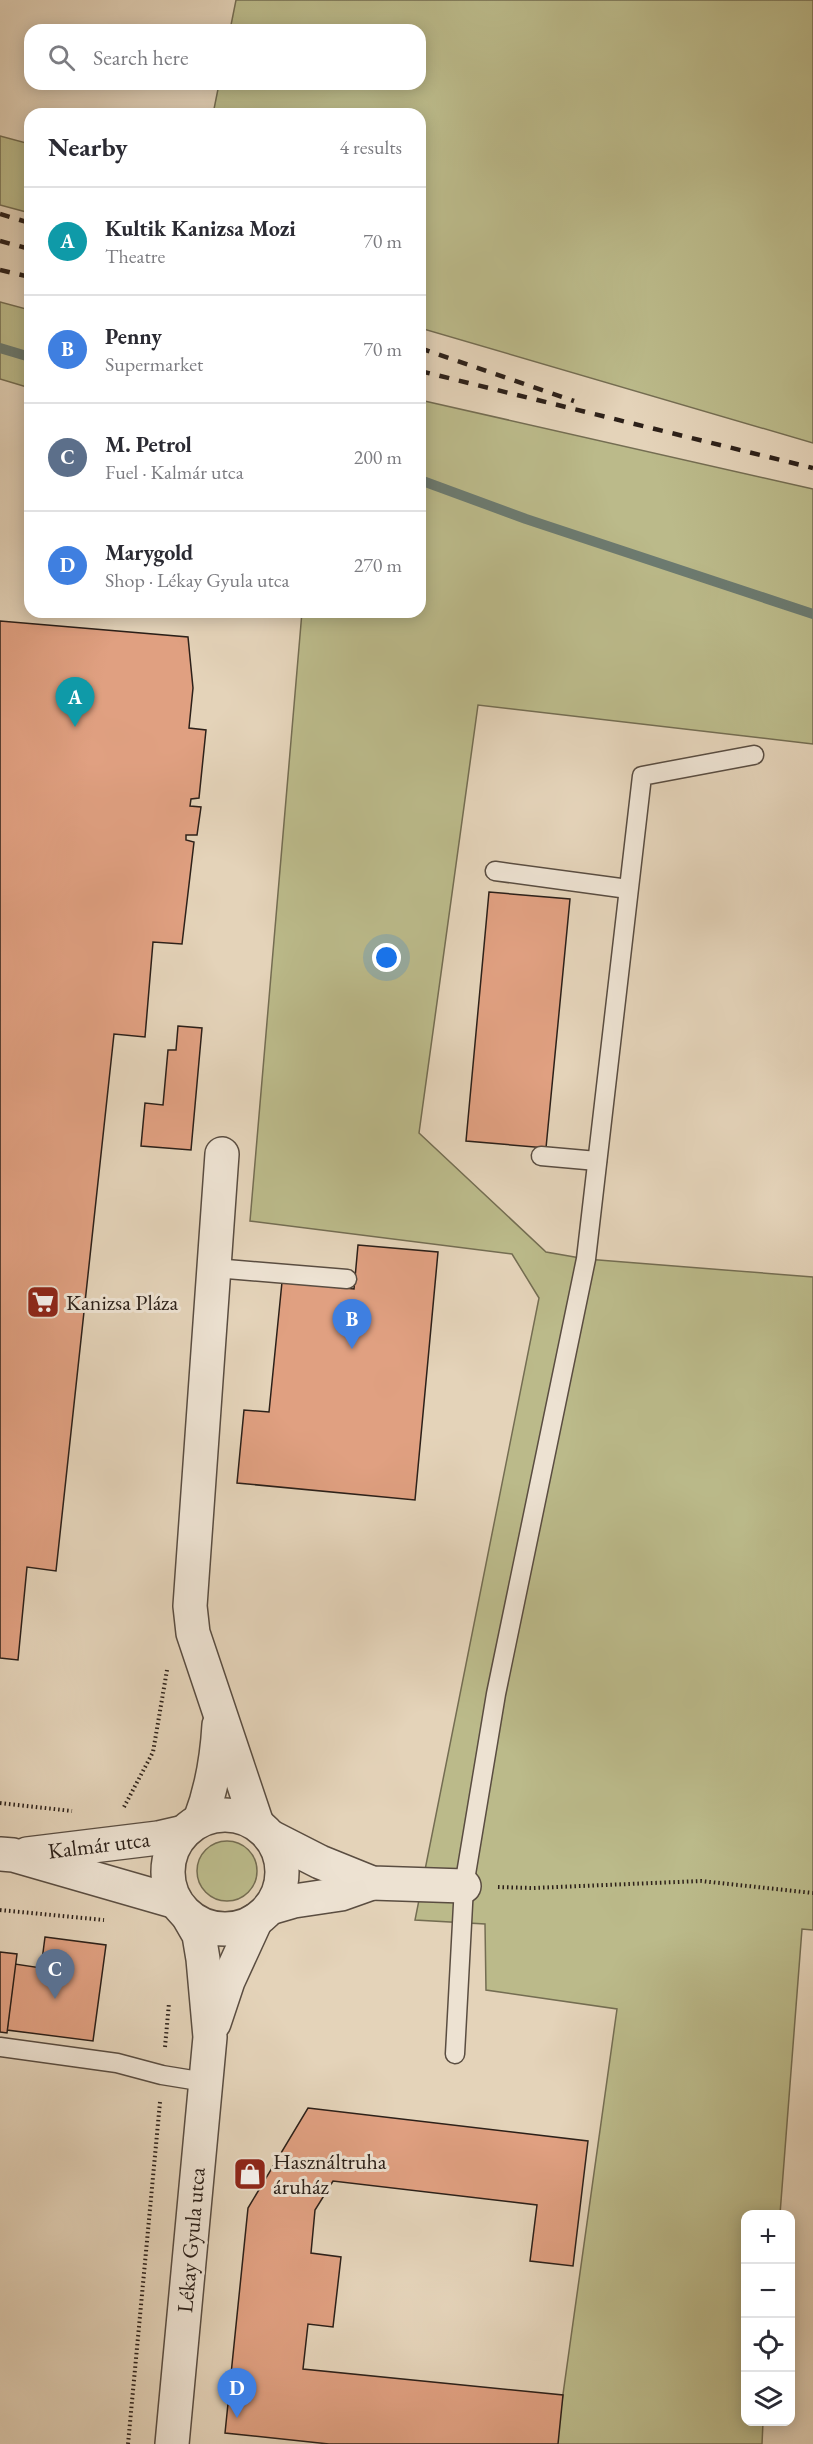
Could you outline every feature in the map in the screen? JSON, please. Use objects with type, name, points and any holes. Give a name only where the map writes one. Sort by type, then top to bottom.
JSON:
[{"type":"street","points":[[210,2037],[228,1981],[263,1914],[279,1891],[282,1873],[280,1854],[264,1830],[219,1712],[193,1633],[190,1606],[222,1154]]},
{"type":"street","points":[[210,2037],[204,1959],[199,1935],[169,1884],[168,1865],[173,1847],[192,1826],[209,1795],[216,1765],[219,1712]]},
{"type":"street","points":[[192,1826],[219,1815],[239,1816],[320,1862],[372,1882],[464,1886]]},
{"type":"street","name":"Kalmár utca","points":[[6,1855],[158,1838],[192,1826]]},
{"type":"street","name":"Kalmár utca","points":[[6,1855],[182,1909]]},
{"type":"street","points":[[182,1909],[204,1926],[221,1929],[240,1928],[263,1914],[294,1901],[341,1894],[372,1882]]},
{"type":"street","name":"Lékay Gyula utca","points":[[172,2444],[210,2037]]},
{"type":"lane","points":[[456,2054],[464,1886],[496,1694],[585,1259],[642,776],[754,755]]},
{"type":"lane","points":[[495,872],[628,889]]},
{"type":"lane","points":[[541,1156],[597,1161]]},
{"type":"lane","points":[[215,1268],[347,1280]]},
{"type":"lane","points":[[0,2048],[117,2063],[162,2075],[206,2082]]},
{"type":"path","points":[[118,1814],[127,1805],[153,1752],[167,1667],[193,1633]]},
{"type":"path","points":[[0,1803],[81,1812]]},
{"type":"path","points":[[464,1886],[533,1888],[701,1881],[813,1893]]},
{"type":"path","points":[[0,1910],[112,1921]]},
{"type":"path","points":[[128,2444],[170,1998]]},
{"type":"shaded area","points":[[236,0],[813,0],[813,443],[426,330],[426,108],[214,108],[218,90],[426,90],[426,24],[231,24]]},
{"type":"shaded area","points":[[0,136],[24,142],[24,211],[0,205]]},
{"type":"shaded area","points":[[0,302],[24,308],[24,386],[0,379]]},
{"type":"shaded area","points":[[426,401],[813,489],[813,744],[478,705],[419,1133],[546,1252],[586,1259],[813,1277],[813,1930],[802,1929],[780,2210],[741,2210],[741,2426],[763,2426],[762,2444],[556,2444],[617,2009],[486,1990],[485,1924],[415,1920],[539,1298],[512,1254],[250,1221],[301,618],[426,618]]},
{"type":"shaded area","points":[[227,1841],[248,1850],[257,1871],[248,1892],[227,1901],[206,1892],[197,1871],[206,1850]]},
{"type":"building","name":"Kanizsa Pláza","points":[[0,621],[188,637],[193,688],[189,728],[206,730],[199,798],[191,799],[190,806],[201,807],[197,835],[186,835],[186,840],[194,842],[182,944],[153,942],[145,1037],[114,1034],[56,1571],[27,1567],[18,1660],[0,1658]]},
{"type":"building","points":[[489,892],[570,899],[546,1148],[466,1141]]},
{"type":"building","points":[[178,1026],[202,1028],[191,1150],[141,1146],[145,1103],[163,1105],[168,1050],[176,1050]]},
{"type":"building","points":[[358,1245],[438,1252],[415,1500],[237,1483],[244,1410],[269,1412],[282,1282],[354,1289]]},
{"type":"building","points":[[45,1937],[106,1945],[93,2041],[7,2030],[15,1964],[41,1968]]},
{"type":"building","points":[[0,1952],[17,1954],[7,2033],[0,2032]]},
{"type":"building","points":[[308,2108],[588,2141],[573,2266],[530,2261],[537,2205],[333,2181],[315,2210],[311,2253],[341,2257],[333,2327],[308,2324],[303,2369],[563,2395],[558,2444],[329,2444],[225,2433],[248,2208]]},
{"type":"waterway","points":[[0,348],[24,355]]},
{"type":"waterway","points":[[426,482],[526,519],[813,614]]},
{"type":"railway","points":[[0,214],[24,221]]},
{"type":"railway","points":[[0,241],[24,247]]},
{"type":"railway","points":[[0,270],[24,276]]},
{"type":"railway","points":[[426,350],[574,401]]},
{"type":"railway","points":[[426,372],[813,468]]},
{"type":"place","name":"Kultik Kanizsa Mozi","points":[[75,727]]},
{"type":"place","name":"Kanizsa Pláza","points":[[43,1302]]},
{"type":"place","name":"Penny","points":[[352,1349]]},
{"type":"place","name":"M. Petrol","points":[[55,1999]]},
{"type":"place","name":"Használtruha áruház","points":[[250,2174]]},
{"type":"place","name":"Marygold","points":[[237,2418]]}]
